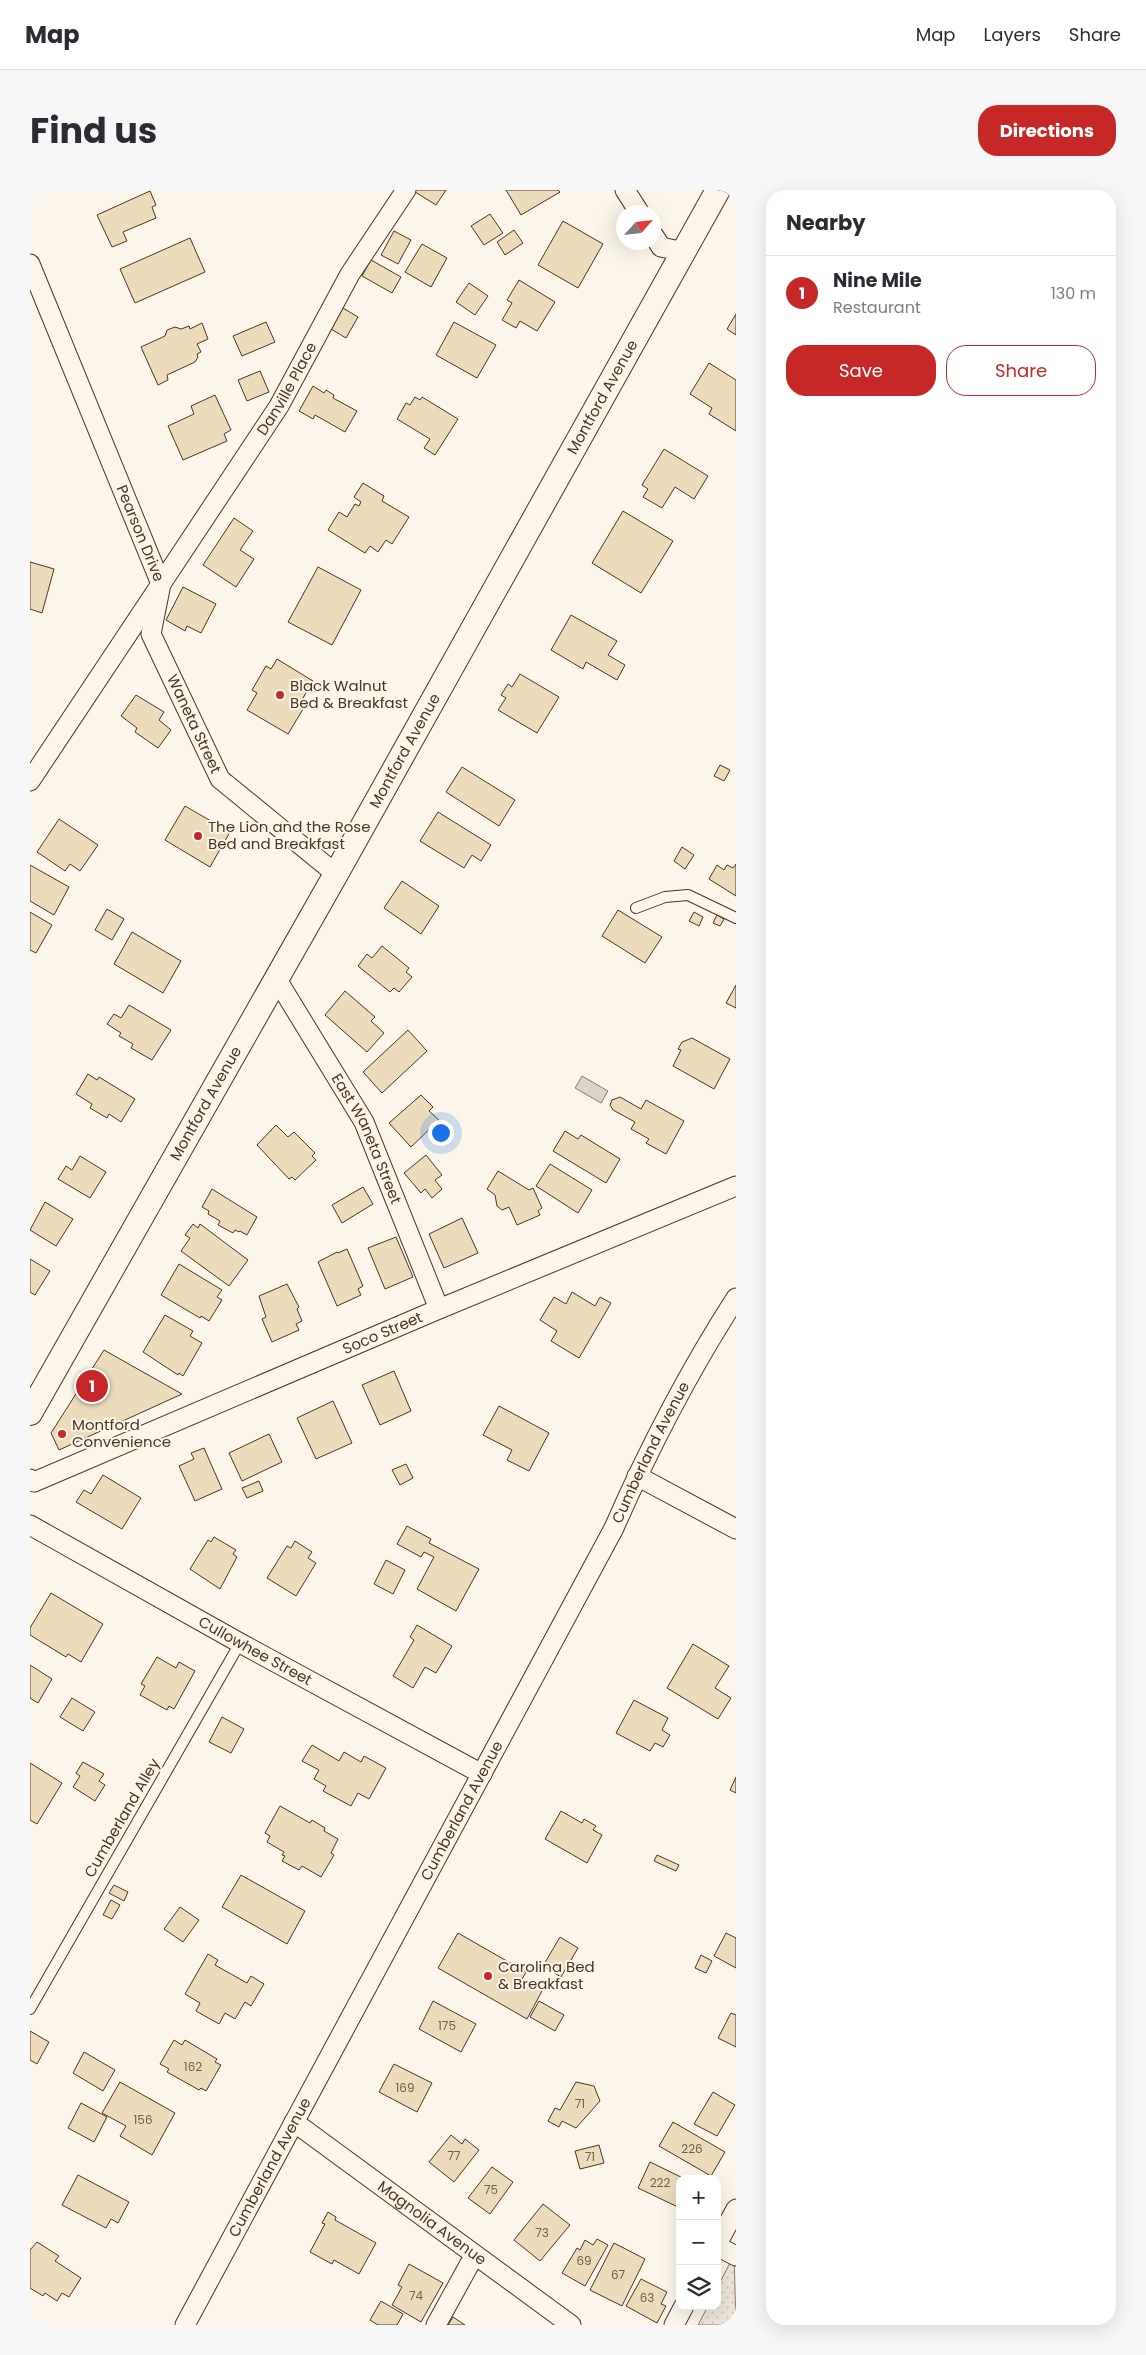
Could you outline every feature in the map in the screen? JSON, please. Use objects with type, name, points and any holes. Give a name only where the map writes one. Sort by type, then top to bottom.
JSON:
[{"type":"street","name":"Danville Place","points":[[160,584],[279,406],[350,274],[406,190]]},
{"type":"street","points":[[625,190],[635,205]]},
{"type":"street","name":"Montford Avenue","points":[[30,1413],[336,874],[718,190]]},
{"type":"street","points":[[661,247],[684,252]]},
{"type":"street","name":"Pearson Drive","points":[[30,264],[160,584],[30,781]]},
{"type":"street","name":"Waneta Street","points":[[160,584],[150,634],[220,779],[336,874]]},
{"type":"street","name":"East Waneta Street","points":[[276,978],[364,1122],[439,1309]]},
{"type":"street","name":"Soco Street","points":[[30,1479],[34,1482],[439,1309],[736,1186]]},
{"type":"street","name":"Cumberland Avenue","points":[[185,2325],[610,1537],[637,1476],[704,1347],[736,1298]]},
{"type":"street","points":[[637,1476],[736,1529]]},
{"type":"street","name":"Cullowhee Street","points":[[30,1525],[240,1643],[482,1774]]},
{"type":"street","name":"Magnolia Avenue","points":[[294,2122],[474,2256],[571,2325]]},
{"type":"street","points":[[721,2237],[736,2209]]},
{"type":"street","points":[[721,2247],[736,2256]]},
{"type":"street","points":[[436,2325],[474,2256]]},
{"type":"street","points":[[674,2325],[682,2310]]},
{"type":"lane","points":[[636,908],[665,897],[688,895],[736,918]]},
{"type":"lane","name":"Cumberland Alley","points":[[30,2008],[240,1643]]},
{"type":"shaded area","points":[[582,1076],[608,1091],[601,1103],[575,1088]]},
{"type":"shaded area","points":[[734,2255],[736,2325],[698,2325],[706,2310],[721,2310],[721,2280]]},
{"type":"building","points":[[412,190],[446,190],[436,205]]},
{"type":"building","points":[[506,190],[558,190],[560,192],[521,215]]},
{"type":"building","points":[[150,191],[156,205],[152,207],[156,218],[123,232],[127,241],[112,247],[97,215]]},
{"type":"building","points":[[490,214],[503,233],[484,245],[471,226]]},
{"type":"building","points":[[563,221],[603,244],[578,288],[538,265]]},
{"type":"building","points":[[514,230],[523,243],[505,255],[497,242]]},
{"type":"building","points":[[394,231],[411,240],[398,264],[381,255]]},
{"type":"building","points":[[190,238],[205,272],[135,303],[120,269]]},
{"type":"building","points":[[422,244],[447,258],[431,287],[405,272]]},
{"type":"building","points":[[371,260],[401,277],[392,293],[362,276]]},
{"type":"building","points":[[519,280],[555,302],[537,331],[520,321],[516,328],[502,320],[512,303],[507,300]]},
{"type":"building","points":[[469,283],[488,296],[475,315],[456,302]]},
{"type":"building","points":[[343,308],[358,317],[346,338],[331,329]]},
{"type":"building","points":[[736,314],[736,335],[727,329]]},
{"type":"building","points":[[266,322],[275,342],[242,356],[233,336]]},
{"type":"building","points":[[454,322],[496,345],[477,378],[436,355]]},
{"type":"building","points":[[202,323],[208,339],[197,344],[201,352],[197,354],[198,357],[195,362],[167,375],[168,380],[158,385],[141,347],[165,336],[167,330],[175,327],[181,329],[189,326],[190,329]]},
{"type":"building","points":[[709,363],[736,380],[736,431],[709,414],[712,408],[690,394]]},
{"type":"building","points":[[260,371],[269,392],[247,401],[238,380]]},
{"type":"building","points":[[313,386],[324,393],[326,390],[334,395],[333,398],[357,411],[345,432],[315,415],[313,419],[299,411]]},
{"type":"building","points":[[215,395],[231,430],[224,434],[227,441],[183,460],[168,426],[194,414],[191,406]]},
{"type":"building","points":[[415,397],[420,400],[422,397],[458,419],[435,455],[424,448],[430,439],[397,419],[406,403],[410,405]]},
{"type":"building","points":[[664,449],[708,476],[694,499],[675,487],[662,508],[643,497],[648,489],[642,485]]},
{"type":"building","points":[[363,483],[384,496],[382,501],[409,517],[392,544],[386,540],[378,552],[370,546],[365,553],[328,530],[339,512],[347,517],[355,504],[359,506],[361,502],[354,497]]},
{"type":"building","points":[[623,511],[673,541],[641,593],[592,563]]},
{"type":"building","points":[[234,518],[253,531],[240,550],[254,559],[236,587],[203,565]]},
{"type":"building","points":[[30,562],[54,569],[42,613],[30,609]]},
{"type":"building","points":[[318,567],[361,590],[332,645],[288,622]]},
{"type":"building","points":[[183,587],[216,604],[201,633],[187,626],[185,631],[166,620]]},
{"type":"building","points":[[571,615],[617,641],[608,655],[625,665],[617,680],[586,662],[583,669],[551,650]]},
{"type":"building","name":"Black Walnut Bed & Breakfast","points":[[277,659],[313,681],[303,698],[308,701],[288,734],[247,710],[257,693],[252,690],[266,666],[271,669]]},
{"type":"building","points":[[520,674],[559,697],[537,733],[498,710],[506,698],[501,695],[508,684],[512,687]]},
{"type":"building","points":[[136,695],[164,712],[159,720],[171,730],[158,748],[135,732],[137,728],[121,716]]},
{"type":"building","points":[[720,765],[730,770],[724,781],[714,776]]},
{"type":"building","points":[[462,767],[515,800],[499,826],[446,792]]},
{"type":"building","name":"The Lion and the Rose Bed and Breakfast","points":[[185,806],[230,832],[210,867],[165,840]]},
{"type":"building","points":[[438,812],[491,845],[481,861],[472,855],[464,868],[420,841]]},
{"type":"building","points":[[59,819],[98,845],[80,871],[70,864],[65,871],[37,852]]},
{"type":"building","points":[[682,847],[694,855],[685,869],[674,861]]},
{"type":"building","points":[[736,864],[736,896],[709,879],[717,865],[724,870],[727,865],[733,868]]},
{"type":"building","points":[[30,865],[69,887],[54,915],[30,901]]},
{"type":"building","points":[[402,881],[439,906],[421,934],[384,908]]},
{"type":"building","points":[[107,909],[124,919],[112,940],[95,930]]},
{"type":"building","points":[[618,910],[662,937],[645,963],[602,936]]},
{"type":"building","points":[[30,912],[52,925],[36,953],[30,950]]},
{"type":"building","points":[[694,912],[703,917],[699,926],[689,921]]},
{"type":"building","points":[[717,915],[724,919],[720,926],[713,923]]},
{"type":"building","points":[[132,932],[181,961],[163,993],[114,964]]},
{"type":"building","points":[[382,946],[409,968],[406,972],[412,977],[399,992],[394,988],[390,992],[358,966],[367,954],[372,958]]},
{"type":"building","points":[[736,985],[736,1008],[726,1003]]},
{"type":"building","points":[[345,991],[375,1017],[371,1021],[384,1033],[367,1052],[325,1015]]},
{"type":"building","points":[[129,1005],[171,1030],[152,1060],[131,1048],[133,1044],[119,1036],[121,1033],[107,1024],[114,1014],[121,1018]]},
{"type":"building","points":[[408,1030],[427,1051],[382,1093],[363,1072]]},
{"type":"building","points":[[692,1038],[730,1059],[714,1089],[673,1066],[681,1050],[678,1049],[682,1042]]},
{"type":"building","points":[[88,1074],[97,1080],[99,1077],[135,1099],[121,1122],[109,1114],[107,1118],[90,1108],[92,1104],[76,1094]]},
{"type":"building","points":[[421,1095],[433,1107],[429,1111],[439,1120],[411,1147],[389,1123]]},
{"type":"building","points":[[620,1097],[641,1109],[646,1100],[684,1121],[666,1154],[646,1143],[649,1139],[631,1129],[635,1122],[613,1110],[610,1105],[612,1100]]},
{"type":"building","points":[[276,1125],[288,1137],[294,1132],[315,1153],[312,1156],[316,1160],[295,1180],[292,1177],[289,1179],[257,1145]]},
{"type":"building","points":[[565,1131],[578,1139],[581,1135],[620,1159],[606,1183],[553,1151]]},
{"type":"building","points":[[426,1155],[442,1175],[435,1180],[442,1189],[432,1198],[425,1189],[421,1193],[404,1173]]},
{"type":"building","points":[[80,1156],[106,1172],[90,1198],[58,1179],[66,1166],[72,1170]]},
{"type":"building","points":[[550,1164],[592,1190],[578,1213],[536,1186]]},
{"type":"building","points":[[498,1171],[529,1190],[533,1188],[542,1208],[538,1211],[540,1215],[517,1225],[509,1207],[502,1210],[497,1206],[495,1195],[487,1189]]},
{"type":"building","points":[[363,1187],[373,1204],[342,1223],[332,1205]]},
{"type":"building","points":[[212,1189],[257,1217],[247,1235],[235,1230],[233,1233],[218,1225],[220,1221],[208,1214],[209,1211],[202,1207]]},
{"type":"building","points":[[45,1202],[73,1219],[56,1246],[30,1230]]},
{"type":"building","points":[[462,1218],[478,1253],[444,1268],[429,1234]]},
{"type":"building","points":[[193,1224],[198,1228],[200,1224],[248,1260],[229,1286],[181,1251],[190,1238],[185,1235]]},
{"type":"building","points":[[396,1237],[413,1277],[385,1289],[368,1248]]},
{"type":"building","points":[[347,1249],[363,1286],[358,1289],[361,1295],[337,1306],[318,1262]]},
{"type":"building","points":[[30,1259],[50,1271],[35,1295],[30,1292]]},
{"type":"building","points":[[179,1264],[222,1290],[217,1297],[222,1300],[209,1321],[201,1316],[200,1318],[161,1295]]},
{"type":"building","points":[[287,1284],[299,1307],[297,1309],[302,1321],[296,1324],[299,1330],[272,1342],[262,1319],[266,1317],[259,1296]]},
{"type":"building","points":[[572,1292],[595,1306],[600,1297],[611,1303],[579,1358],[551,1341],[557,1331],[540,1320],[554,1297],[566,1304]]},
{"type":"building","points":[[165,1315],[193,1331],[190,1336],[202,1343],[183,1376],[179,1373],[178,1375],[143,1352]]},
{"type":"building","points":[[104,1350],[182,1394],[59,1450],[51,1433]]},
{"type":"building","points":[[394,1371],[411,1411],[380,1425],[362,1385]]},
{"type":"building","points":[[333,1401],[352,1443],[316,1459],[297,1418]]},
{"type":"building","points":[[499,1406],[549,1433],[529,1471],[507,1460],[512,1450],[483,1435]]},
{"type":"building","points":[[269,1434],[282,1462],[242,1481],[229,1453]]},
{"type":"building","points":[[204,1448],[222,1489],[195,1501],[179,1466],[194,1459],[191,1453]]},
{"type":"building","points":[[406,1464],[413,1478],[400,1485],[392,1470]]},
{"type":"building","points":[[103,1475],[141,1498],[122,1529],[76,1502],[84,1490],[91,1494]]},
{"type":"building","points":[[259,1481],[263,1491],[247,1498],[242,1488]]},
{"type":"building","points":[[407,1526],[431,1539],[429,1543],[479,1569],[456,1611],[417,1589],[434,1557],[424,1552],[421,1557],[397,1544]]},
{"type":"building","points":[[214,1537],[236,1550],[233,1554],[237,1557],[220,1589],[190,1569],[208,1540],[211,1542]]},
{"type":"building","points":[[295,1541],[312,1552],[308,1558],[316,1563],[296,1596],[267,1578],[287,1546],[291,1548]]},
{"type":"building","points":[[386,1560],[405,1570],[393,1594],[374,1584]]},
{"type":"building","points":[[51,1593],[103,1624],[81,1662],[68,1654],[66,1657],[30,1635],[30,1628]]},
{"type":"building","points":[[417,1625],[452,1646],[436,1673],[425,1667],[413,1688],[393,1676],[414,1640],[410,1637]]},
{"type":"building","points":[[693,1644],[729,1666],[715,1688],[731,1698],[718,1719],[667,1688]]},
{"type":"building","points":[[157,1657],[176,1668],[179,1662],[195,1671],[174,1709],[169,1706],[167,1710],[140,1695],[145,1686],[141,1684]]},
{"type":"building","points":[[30,1665],[52,1679],[38,1703],[30,1698]]},
{"type":"building","points":[[72,1698],[95,1712],[83,1731],[60,1717]]},
{"type":"building","points":[[634,1700],[668,1718],[662,1730],[670,1735],[663,1747],[655,1743],[650,1751],[616,1733]]},
{"type":"building","points":[[222,1717],[244,1729],[231,1753],[209,1742]]},
{"type":"building","points":[[312,1745],[339,1761],[344,1752],[361,1762],[364,1756],[386,1768],[369,1799],[358,1793],[351,1806],[323,1791],[326,1786],[314,1779],[319,1770],[302,1761]]},
{"type":"building","points":[[83,1762],[104,1774],[99,1781],[105,1785],[95,1801],[73,1787],[80,1776],[76,1773]]},
{"type":"building","points":[[30,1763],[62,1783],[37,1824],[30,1820]]},
{"type":"building","points":[[736,1777],[736,1793],[730,1790]]},
{"type":"building","points":[[280,1806],[310,1823],[312,1820],[325,1828],[324,1831],[338,1839],[331,1853],[334,1855],[321,1877],[302,1866],[299,1870],[282,1861],[285,1856],[282,1855],[284,1852],[267,1842],[270,1836],[265,1833]]},
{"type":"building","points":[[561,1811],[582,1823],[584,1819],[596,1826],[593,1830],[602,1835],[587,1863],[545,1839]]},
{"type":"building","points":[[657,1855],[679,1865],[676,1871],[654,1861]]},
{"type":"building","points":[[241,1875],[305,1911],[287,1944],[222,1907]]},
{"type":"building","points":[[114,1885],[128,1892],[124,1901],[109,1893]]},
{"type":"building","points":[[111,1900],[120,1905],[112,1919],[103,1915]]},
{"type":"building","points":[[180,1907],[199,1920],[183,1942],[164,1929]]},
{"type":"building","name":"Carolina Bed & Breakfast","points":[[458,1933],[526,1972],[522,1979],[542,1991],[527,2019],[438,1968]]},
{"type":"building","points":[[726,1933],[736,1938],[736,1968],[714,1956]]},
{"type":"building","points":[[560,1937],[578,1948],[561,1977],[543,1966]]},
{"type":"building","points":[[208,1954],[218,1960],[215,1965],[247,1983],[251,1976],[264,1984],[251,2006],[245,2002],[235,2019],[225,2013],[219,2024],[196,2011],[200,2003],[185,1994]]},
{"type":"building","points":[[701,1955],[712,1961],[706,1973],[695,1968]]},
{"type":"building","points":[[433,2001],[476,2024],[461,2052],[419,2029]]},
{"type":"building","points":[[539,2001],[564,2015],[555,2031],[530,2017]]},
{"type":"building","points":[[731,2013],[736,2015],[736,2047],[718,2038]]},
{"type":"building","points":[[30,2031],[49,2042],[37,2064],[30,2060]]},
{"type":"building","points":[[174,2040],[182,2045],[185,2040],[217,2059],[215,2062],[221,2065],[206,2091],[201,2088],[199,2090],[167,2072],[169,2069],[160,2064]]},
{"type":"building","points":[[84,2052],[115,2070],[103,2091],[73,2073]]},
{"type":"building","points":[[394,2064],[432,2083],[417,2112],[379,2092]]},
{"type":"building","points":[[120,2082],[175,2113],[152,2155],[120,2136],[126,2126],[102,2113]]},
{"type":"building","points":[[576,2082],[594,2086],[600,2101],[576,2128],[562,2121],[559,2127],[548,2121],[555,2108],[560,2110]]},
{"type":"building","points":[[713,2092],[735,2105],[717,2136],[694,2124]]},
{"type":"building","points":[[81,2103],[107,2117],[94,2142],[68,2128]]},
{"type":"building","points":[[673,2122],[725,2152],[712,2175],[709,2175],[659,2146]]},
{"type":"building","points":[[451,2135],[462,2144],[465,2139],[479,2150],[454,2182],[429,2162]]},
{"type":"building","points":[[599,2145],[604,2163],[580,2169],[575,2151]]},
{"type":"building","points":[[650,2162],[677,2175],[676,2206],[638,2188]]},
{"type":"building","points":[[492,2167],[513,2182],[490,2214],[468,2198]]},
{"type":"building","points":[[78,2175],[129,2202],[118,2223],[111,2219],[106,2228],[62,2205]]},
{"type":"building","points":[[543,2204],[570,2225],[540,2261],[514,2240]]},
{"type":"building","points":[[328,2212],[336,2217],[335,2220],[376,2243],[359,2274],[334,2260],[332,2264],[310,2252],[325,2224],[322,2223]]},
{"type":"building","points":[[597,2239],[608,2245],[585,2286],[562,2273],[577,2248],[580,2250],[585,2240],[593,2245]]},
{"type":"building","points":[[37,2242],[59,2256],[55,2261],[81,2278],[69,2297],[62,2293],[57,2301],[45,2293],[43,2296],[30,2288],[30,2250]]},
{"type":"building","points":[[614,2243],[645,2259],[622,2306],[590,2290]]},
{"type":"building","points":[[409,2264],[443,2283],[421,2322],[392,2305],[402,2287],[398,2285]]},
{"type":"building","points":[[641,2279],[667,2292],[661,2304],[666,2306],[657,2323],[626,2306]]},
{"type":"building","points":[[381,2301],[403,2314],[397,2325],[378,2325],[370,2320]]},
{"type":"building","points":[[453,2317],[465,2325],[448,2325]]},
{"type":"place","name":"Black Walnut Bed & Breakfast","points":[[280,695]]},
{"type":"place","name":"The Lion and the Rose Bed and Breakfast","points":[[198,836]]},
{"type":"place","name":"Nine Mile","points":[[92,1386]]},
{"type":"place","name":"Montford Convenience","points":[[62,1434]]},
{"type":"place","name":"Carolina Bed & Breakfast","points":[[488,1976]]}]
